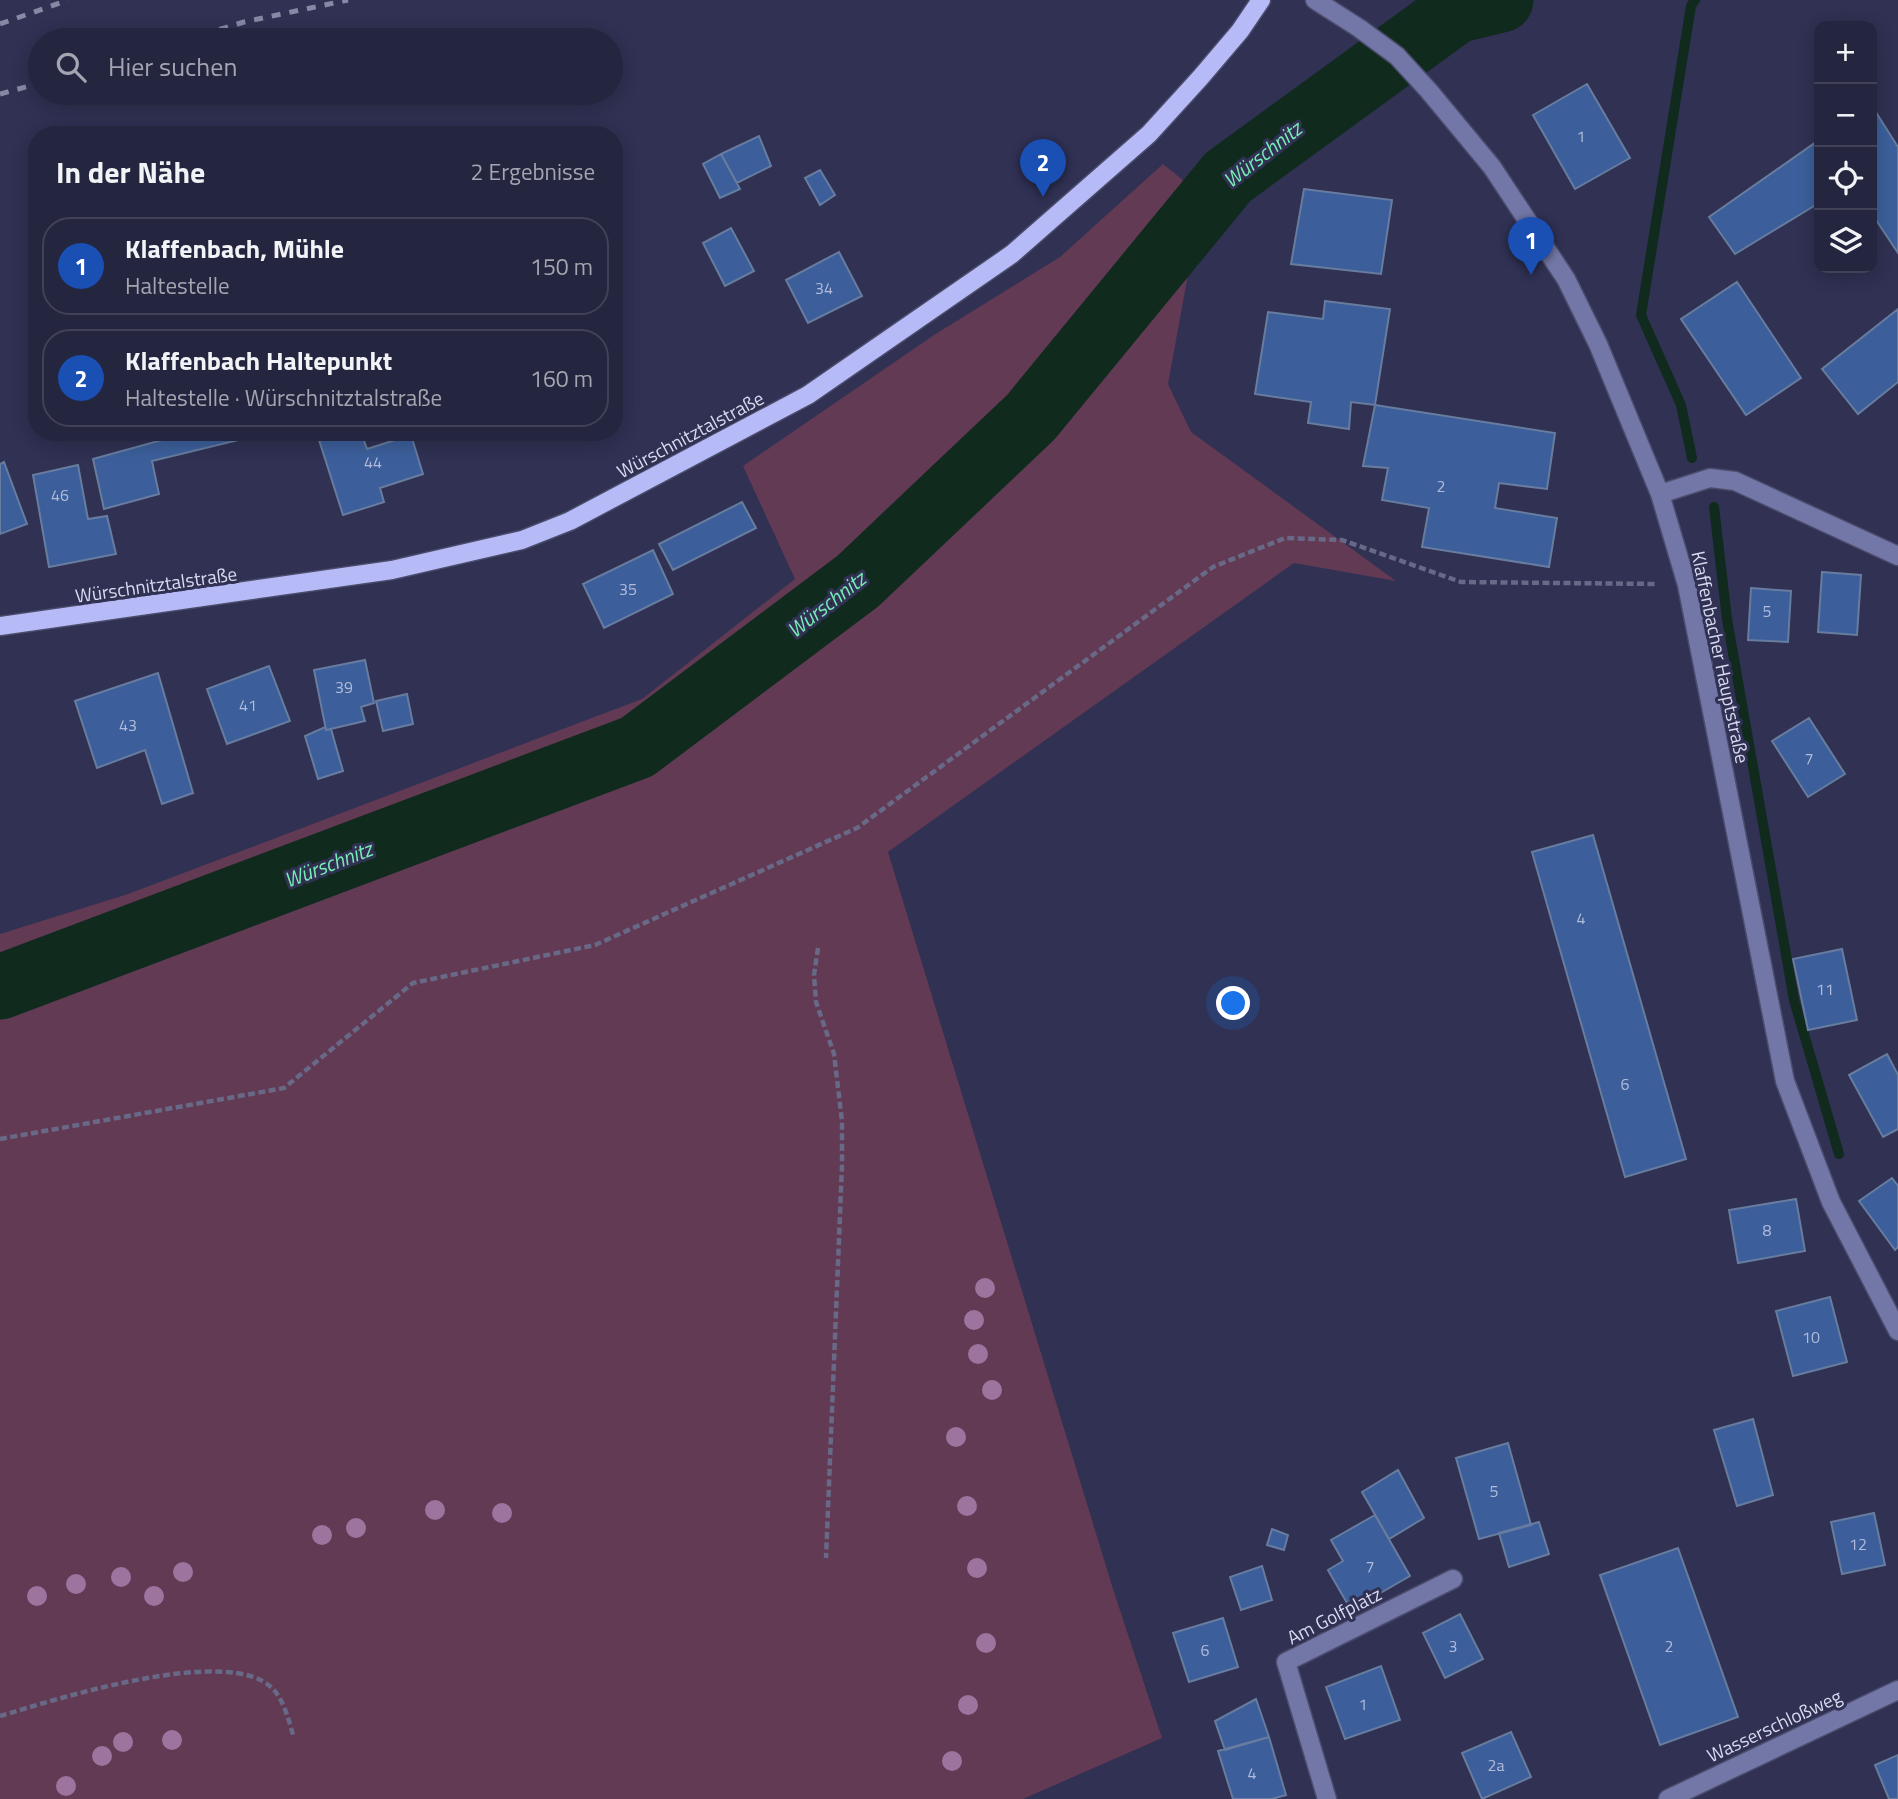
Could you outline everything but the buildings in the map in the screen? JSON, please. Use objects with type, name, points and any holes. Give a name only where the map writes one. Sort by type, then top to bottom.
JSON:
[{"type":"main road","name":"Würschnitztalstraße","points":[[0,626],[392,570],[522,540],[570,521],[808,395],[1012,254],[1149,134],[1232,40],[1261,0]]},
{"type":"street","name":"Klaffenbacher Hauptstraße","points":[[1315,0],[1396,56],[1492,167],[1566,279],[1598,344],[1660,495],[1687,585],[1785,1081],[1831,1202],[1898,1331]]},
{"type":"street","points":[[1660,495],[1710,478],[1735,481],[1898,556]]},
{"type":"street","name":"Am Golfplatz","points":[[1327,1799],[1286,1662],[1453,1579]]},
{"type":"street","name":"Wasserschloßweg","points":[[1668,1799],[1898,1690]]},
{"type":"path","points":[[0,1139],[284,1088],[413,982],[595,944],[857,828],[1213,567],[1285,538],[1342,540],[1461,582],[1687,585]]},
{"type":"path","points":[[818,948],[814,975],[816,1002],[834,1054],[842,1121],[826,1558]]},
{"type":"path","points":[[0,1716],[121,1683],[212,1671],[257,1678],[273,1688],[284,1707],[294,1738]]},
{"type":"shaded area","points":[[1163,164],[1226,215],[1189,269],[1168,384],[1191,432],[1396,581],[1294,563],[888,852],[1113,1589],[1162,1738],[1023,1799],[0,1799],[0,934],[128,894],[642,699],[795,579],[743,466],[934,335],[1060,257]]},
{"type":"waterway","name":"Würschnitz","points":[[0,987],[637,747],[858,581],[1031,417],[1228,177],[1456,11],[1501,0]]},
{"type":"waterway","points":[[1692,458],[1681,405],[1641,315],[1691,6],[1695,0]]},
{"type":"waterway","points":[[1714,507],[1727,619],[1794,1000],[1839,1154]]},
{"type":"railway","points":[[0,24],[68,0]]},
{"type":"railway","points":[[224,28],[348,0]]},
{"type":"railway","points":[[0,94],[28,86]]},
{"type":"place","name":"Klaffenbach Haltepunkt","points":[[1043,197]]},
{"type":"place","name":"Klaffenbach, Mühle","points":[[1531,275]]}]
